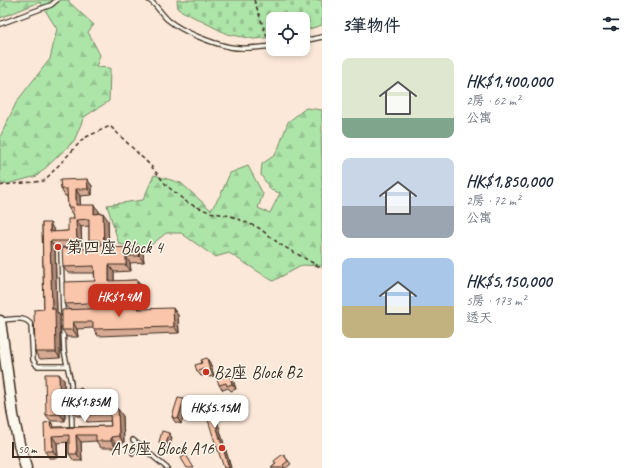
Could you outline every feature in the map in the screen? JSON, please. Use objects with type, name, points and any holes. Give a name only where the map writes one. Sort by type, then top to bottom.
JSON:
[{"type":"street","points":[[0,320],[13,414],[26,468]]},
{"type":"lane","points":[[0,24],[51,5],[57,0]]},
{"type":"lane","points":[[149,0],[155,4],[167,19],[208,40],[230,47],[247,48],[266,47]]},
{"type":"lane","points":[[310,40],[322,37]]},
{"type":"lane","points":[[68,251],[61,252],[64,351],[71,383],[72,431]]},
{"type":"lane","points":[[63,314],[70,313]]},
{"type":"lane","points":[[0,320],[25,319],[29,321],[31,325],[33,360],[37,366],[67,366]]},
{"type":"lane","points":[[65,431],[80,431]]},
{"type":"lane","points":[[133,440],[166,467],[169,462]]},
{"type":"lane","points":[[133,453],[140,445]]},
{"type":"path","points":[[254,0],[266,34]]},
{"type":"path","points":[[0,186],[44,181],[84,138],[110,126],[151,166],[167,186],[188,203],[210,212],[231,216],[259,228],[281,245],[322,268]]},
{"type":"green space","points":[[0,0],[69,0],[69,2],[94,25],[88,32],[100,55],[96,67],[110,68],[109,101],[84,117],[74,141],[37,176],[3,185],[0,181],[0,137],[17,101],[50,59],[57,29],[40,2],[0,18]]},
{"type":"green space","points":[[177,0],[322,0],[322,25],[310,29],[310,12],[266,12],[266,38],[254,39],[227,34],[178,9]]},
{"type":"green space","points":[[306,108],[322,110],[322,266],[303,265],[273,281],[229,253],[215,257],[181,233],[166,233],[146,249],[119,244],[107,205],[143,200],[154,175],[181,183],[211,210],[221,194],[230,173],[248,166],[263,194],[258,208],[270,213],[280,193],[271,190],[261,175],[262,164],[275,155],[288,122]]},
{"type":"building","points":[[87,179],[88,189],[76,189],[76,205],[94,205],[94,214],[103,213],[104,248],[139,247],[139,256],[126,256],[126,265],[109,265],[109,281],[137,280],[138,301],[64,304],[64,282],[95,281],[94,266],[63,267],[62,248],[90,249],[90,247],[100,246],[102,244],[99,240],[89,240],[89,219],[76,220],[77,241],[50,241],[52,309],[55,309],[56,352],[35,352],[34,310],[44,309],[42,223],[50,223],[50,232],[68,231],[68,219],[74,219],[73,207],[68,207],[67,189],[61,189],[60,180]]},
{"type":"building","points":[[138,307],[138,309],[173,308],[174,327],[93,329],[93,322],[73,322],[73,330],[62,330],[62,310]]},
{"type":"building","points":[[207,358],[210,371],[205,372],[204,369],[197,371],[195,365],[202,363],[201,360]]},
{"type":"building","points":[[229,372],[232,384],[227,386],[226,383],[219,385],[217,378],[224,376],[223,373]]},
{"type":"building","points":[[45,374],[59,374],[60,414],[46,415]]},
{"type":"building","points":[[81,388],[81,401],[111,400],[112,409],[118,409],[119,436],[111,437],[111,441],[96,441],[96,435],[76,435],[77,454],[69,454],[69,435],[52,436],[53,451],[45,451],[44,423],[51,422],[50,425],[52,428],[111,426],[110,414],[82,415],[82,409],[73,409],[72,389]]},
{"type":"building","points":[[214,397],[218,410],[212,412],[229,468],[224,468],[203,404],[210,402],[209,399]]},
{"type":"building","points":[[178,398],[184,399],[178,419],[172,417]]},
{"type":"building","points":[[162,431],[169,433],[166,444],[159,442]]},
{"type":"building","points":[[283,454],[288,461],[283,465],[284,467],[271,468],[276,464],[274,461]]},
{"type":"building","points":[[186,455],[194,468],[187,468],[181,458]]},
{"type":"place","name":"第四座 Block 4","points":[[58,247]]},
{"type":"place","name":"B2座 Block B2","points":[[206,372]]},
{"type":"place","name":"A16座 Block A16","points":[[222,448]]}]
